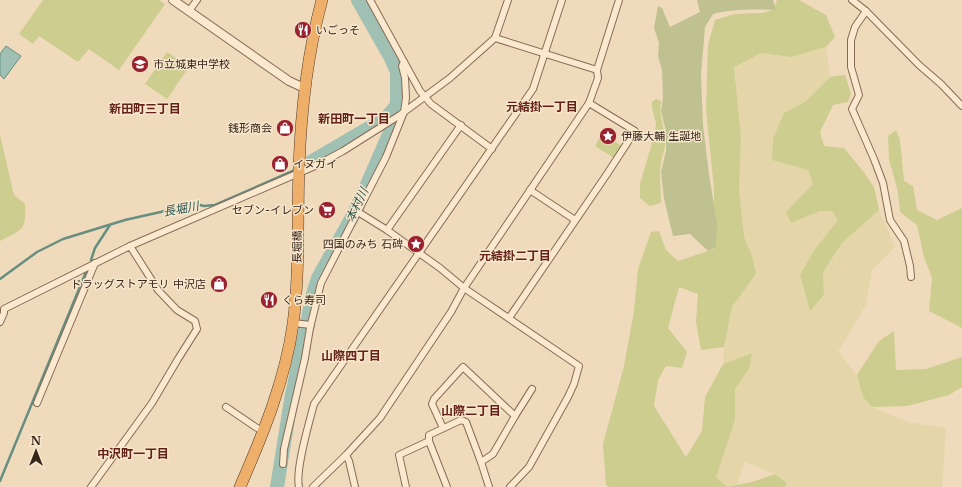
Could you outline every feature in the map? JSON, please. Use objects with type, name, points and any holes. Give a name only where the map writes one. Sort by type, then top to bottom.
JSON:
[{"type":"highway","name":"長堀橋","points":[[240,487],[264,430],[283,370],[304,324],[296,288],[299,170],[304,88],[311,45],[322,0]]},
{"type":"street","points":[[173,0],[289,81],[304,88]]},
{"type":"street","points":[[189,11],[197,0]]},
{"type":"street","points":[[370,0],[424,96],[431,104],[492,149]]},
{"type":"street","points":[[0,322],[4,313],[2,309],[130,246],[343,151],[389,122],[450,78],[495,38],[508,0]]},
{"type":"street","points":[[299,487],[297,481],[314,404],[534,89],[562,0]]},
{"type":"street","points":[[312,487],[346,455],[380,418],[451,312],[464,288],[589,103],[598,78],[597,70],[619,0]]},
{"type":"street","points":[[852,0],[866,11],[919,65],[942,84],[962,106]]},
{"type":"street","points":[[866,11],[855,27],[851,40],[851,67],[858,95],[852,109],[883,183],[890,220],[904,241],[911,277]]},
{"type":"street","points":[[495,38],[545,55],[597,70]]},
{"type":"street","points":[[283,464],[284,449],[304,324],[321,283],[386,157],[406,98],[402,66],[404,62]]},
{"type":"street","points":[[509,318],[635,131],[589,103]]},
{"type":"street","points":[[387,230],[461,125]]},
{"type":"street","points":[[530,190],[575,220]]},
{"type":"street","points":[[358,212],[387,230],[440,268],[464,288],[579,366],[568,398],[529,467],[510,487]]},
{"type":"street","points":[[91,487],[152,403],[197,329],[195,321],[177,310],[158,290],[130,246]]},
{"type":"street","points":[[37,403],[95,263]]},
{"type":"street","points":[[443,428],[432,404],[434,399],[463,367],[515,416]]},
{"type":"street","points":[[481,462],[493,454],[532,389]]},
{"type":"street","points":[[226,407],[257,428],[264,430]]},
{"type":"street","points":[[447,487],[429,441],[429,435],[461,420],[466,422],[489,487]]},
{"type":"street","points":[[406,487],[399,455],[429,441]]},
{"type":"street","points":[[346,455],[349,461],[354,487]]},
{"type":"shaded area","points":[[6,46],[21,56],[4,79],[0,75],[0,54]]},
{"type":"shaded area","points":[[826,47],[830,77],[805,102],[784,113],[772,160],[808,170],[813,184],[786,212],[791,223],[820,211],[832,211],[838,220],[800,275],[810,311],[824,296],[823,272],[842,243],[879,210],[895,247],[872,270],[866,305],[838,352],[857,375],[863,397],[872,407],[908,422],[946,428],[942,487],[785,487],[787,483],[775,474],[744,462],[737,485],[727,487],[716,477],[735,420],[735,389],[750,367],[752,353],[723,364],[724,347],[732,307],[756,274],[744,237],[739,191],[741,137],[734,67],[761,53],[791,57]]},
{"type":"green space","points":[[43,0],[159,0],[165,4],[119,70],[89,49],[78,62],[39,36],[33,44],[19,34]]},
{"type":"green space","points":[[697,0],[773,0],[776,10],[736,10],[720,12],[713,14],[705,27],[701,75],[703,125],[717,224],[716,247],[708,251],[690,234],[673,236],[664,199],[661,172],[666,151],[666,131],[661,111],[663,98],[662,70],[658,56],[659,43],[654,28],[658,6],[662,8],[670,27],[700,12]]},
{"type":"green space","points":[[777,0],[799,0],[826,15],[835,37],[826,47],[791,57],[761,53],[734,67],[741,137],[739,191],[744,237],[752,256],[756,274],[732,307],[724,347],[701,350],[696,322],[698,294],[679,287],[668,328],[687,352],[682,368],[666,366],[658,380],[654,406],[686,457],[702,431],[705,397],[723,364],[752,353],[750,367],[735,389],[735,420],[716,477],[727,487],[609,487],[606,485],[603,444],[624,366],[634,311],[638,269],[651,232],[659,231],[666,250],[678,261],[714,249],[714,188],[706,111],[708,45],[715,20],[734,14],[762,13],[773,10]]},
{"type":"green space","points":[[167,52],[189,67],[167,99],[145,84]]},
{"type":"green space","points":[[845,75],[851,94],[848,102],[833,105],[820,132],[824,146],[844,148],[863,171],[874,187],[879,210],[842,243],[823,272],[824,295],[810,311],[800,275],[813,252],[838,220],[832,211],[820,211],[791,223],[786,212],[813,184],[808,170],[772,160],[773,139],[784,113],[805,102],[830,77]]},
{"type":"green space","points":[[656,99],[661,101],[660,112],[665,139],[665,148],[660,167],[661,203],[650,206],[640,198],[640,184],[655,133],[656,123],[652,102]]},
{"type":"green space","points":[[896,130],[900,140],[904,181],[913,186],[917,210],[937,220],[962,208],[962,328],[929,311],[932,278],[924,257],[917,225],[900,212],[898,192],[889,159],[888,136]]},
{"type":"green space","points":[[602,133],[622,146],[614,158],[595,146]]},
{"type":"green space","points":[[0,135],[14,195],[25,204],[25,220],[24,225],[18,232],[0,241]]},
{"type":"green space","points":[[894,331],[896,370],[926,369],[962,357],[962,387],[949,395],[907,406],[872,407],[863,397],[857,375],[879,341]]},
{"type":"green space","points":[[775,474],[787,483],[785,487],[727,487],[752,482]]},
{"type":"waterway","name":"本村川","points":[[277,487],[291,400],[313,294],[318,278],[355,212],[393,125],[397,108],[397,72],[391,58],[358,0]]},
{"type":"waterway","name":"長堀川","points":[[309,163],[386,118],[397,105]]},
{"type":"waterway","name":"長堀川","points":[[302,167],[309,163]]},
{"type":"waterway","name":"長堀川","points":[[0,279],[37,252],[63,239],[125,220],[196,204],[204,206],[215,205],[295,170]]},
{"type":"waterway","points":[[91,260],[95,248],[110,225]]},
{"type":"waterway","points":[[0,481],[86,272]]},
{"type":"place","name":"いごっそ","points":[[303,30]]},
{"type":"place","name":"市立城東中学校","points":[[140,64]]},
{"type":"place","name":"銭形商会","points":[[285,128]]},
{"type":"place","name":"伊藤大輔 生誕地","points":[[608,136]]},
{"type":"place","name":"イヌガイ","points":[[280,164]]},
{"type":"place","name":"セブン-イレブン","points":[[327,210]]},
{"type":"place","name":"四国のみち 石碑","points":[[416,244]]},
{"type":"place","name":"ドラッグストアモリ 中沢店","points":[[219,284]]},
{"type":"place","name":"くら寿司","points":[[269,300]]},
{"type":"district","name":"元結掛一丁目","points":[[542,107]]},
{"type":"district","name":"新田町三丁目","points":[[145,109]]},
{"type":"district","name":"新田町一丁目","points":[[354,119]]},
{"type":"district","name":"元結掛二丁目","points":[[515,256]]},
{"type":"district","name":"山際四丁目","points":[[351,356]]},
{"type":"district","name":"山際二丁目","points":[[471,411]]},
{"type":"district","name":"中沢町一丁目","points":[[133,454]]}]
